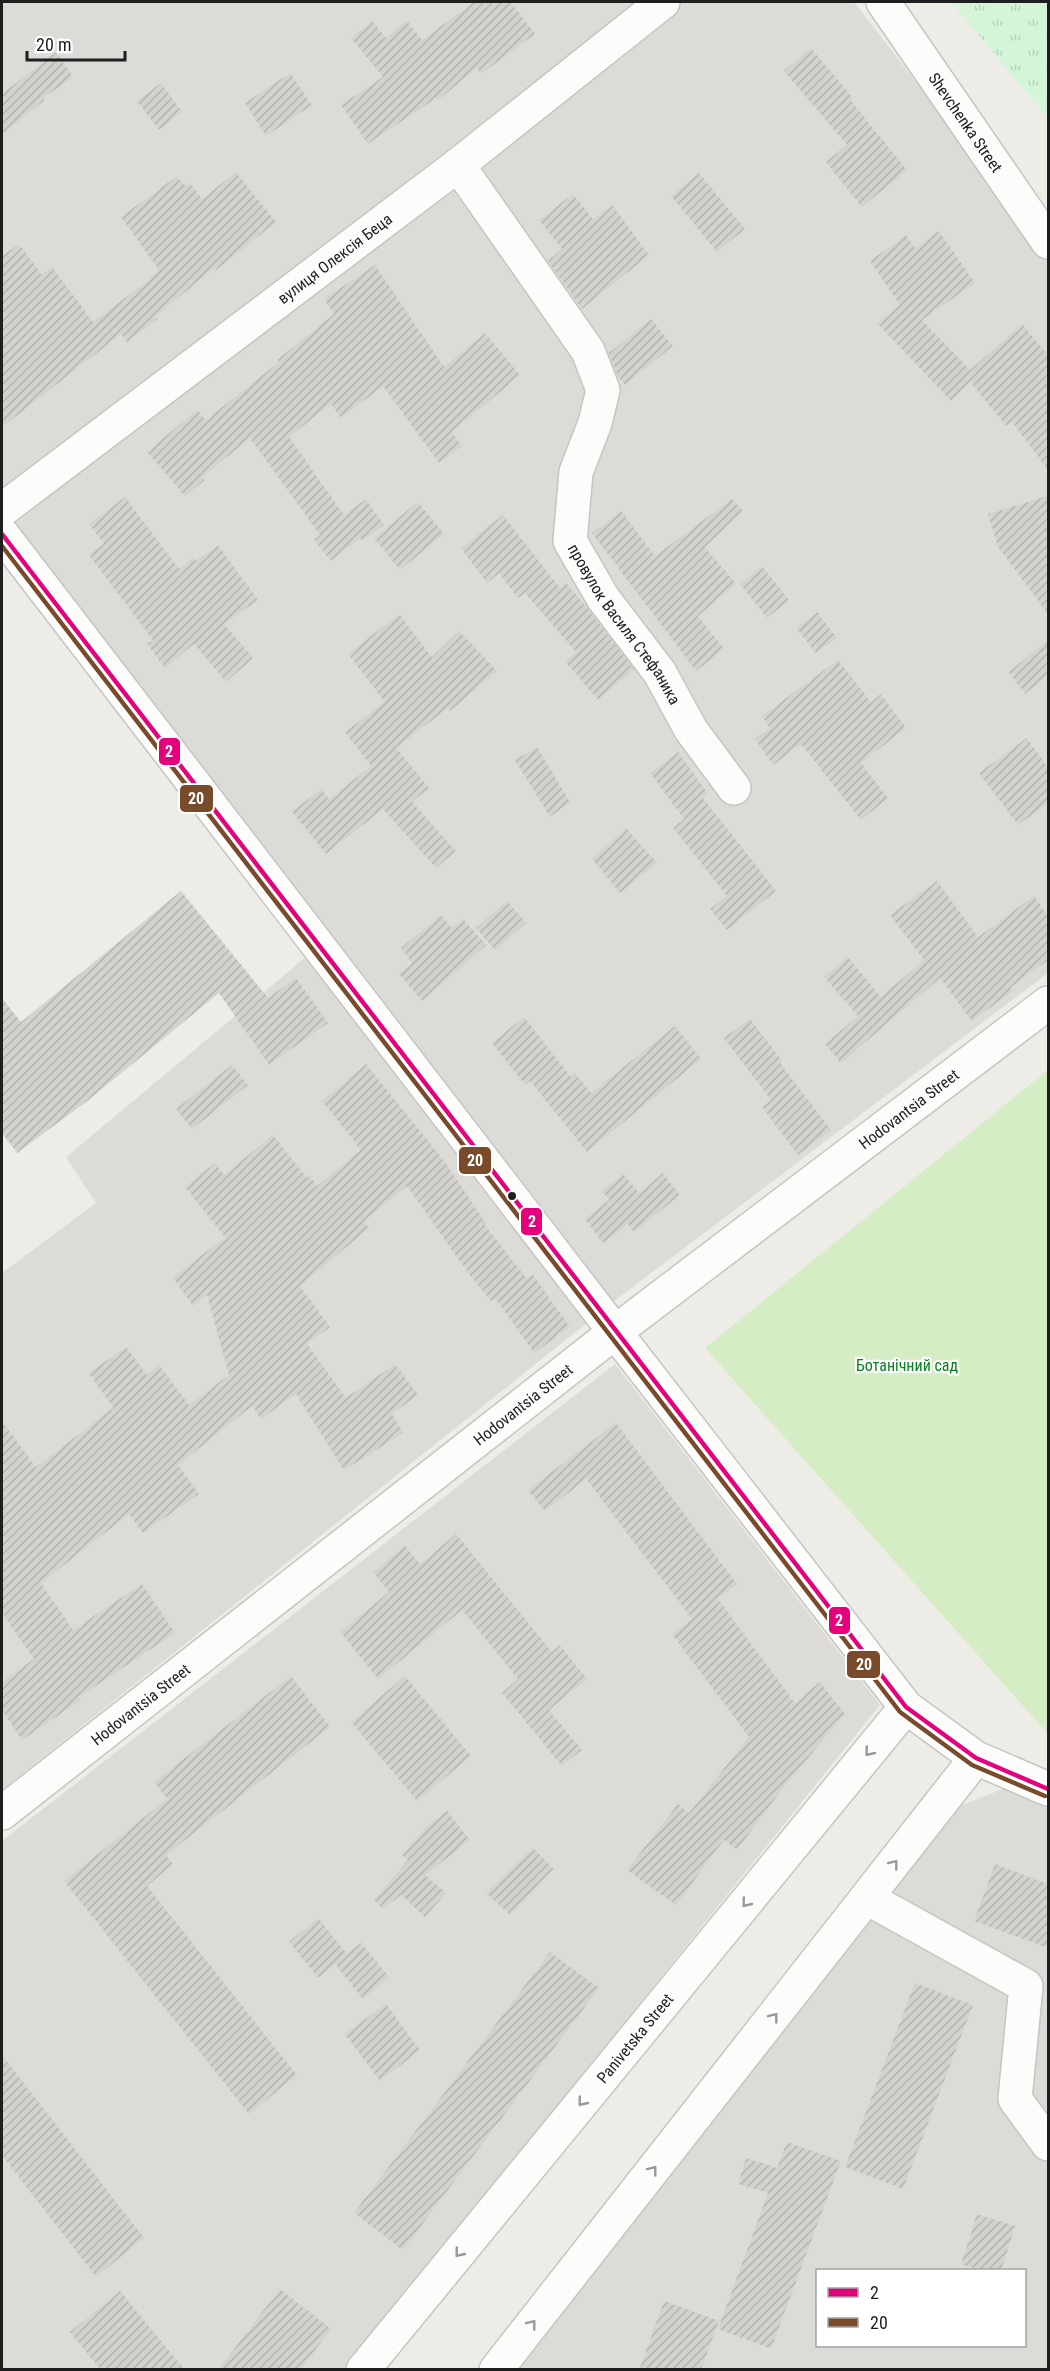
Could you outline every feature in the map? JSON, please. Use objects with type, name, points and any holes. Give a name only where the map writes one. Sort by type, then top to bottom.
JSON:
[{"type":"street","name":"вулиця Олексія Беца","points":[[2,510],[458,165],[663,2]]},
{"type":"street","name":"Shevchenka Street","points":[[883,2],[1048,242]]},
{"type":"street","name":"провулок Василя Стефаника","points":[[458,165],[588,351],[603,390],[595,423],[576,472],[570,541],[603,598],[660,672],[691,730],[734,788]]},
{"type":"street","points":[[2,534],[906,1707],[976,1758],[1048,1789]]},
{"type":"street","name":"Hodovantsia Street","points":[[2,1813],[615,1332],[1048,1003]]},
{"type":"street","name":"Panivetska Street","points":[[363,2370],[906,1707]]},
{"type":"street","points":[[496,2370],[976,1758]]},
{"type":"street","points":[[867,1899],[1037,1990],[1015,2098],[1048,2144]]},
{"type":"shaded area","points":[[2,2],[854,2],[1048,253],[1048,973],[609,1305],[2,511]]},
{"type":"shaded area","points":[[307,956],[587,1323],[2,1790],[2,1273],[96,1203],[66,1157]]},
{"type":"shaded area","points":[[615,1364],[880,1705],[345,2369],[2,2370],[2,1841]]},
{"type":"shaded area","points":[[1008,1787],[1048,1803],[1048,2369],[516,2370],[958,1807]]},
{"type":"green space","points":[[951,2],[1048,2],[1048,118]]},
{"type":"green space","name":"Ботанічний сад","points":[[1048,1070],[1048,1734],[705,1348]]},
{"type":"building","points":[[474,2],[511,2],[535,34],[481,74],[477,68],[438,100],[436,98],[368,144],[341,105],[383,77],[351,38],[372,21],[386,38],[407,21],[422,40]]},
{"type":"building","points":[[811,48],[853,98],[851,101],[907,170],[862,207],[826,162],[847,145],[784,71]]},
{"type":"building","points":[[56,52],[73,77],[43,98],[45,100],[2,134],[2,94]]},
{"type":"building","points":[[290,73],[312,105],[266,136],[245,103]]},
{"type":"building","points":[[161,83],[182,112],[159,130],[137,101]]},
{"type":"building","points":[[236,172],[276,222],[216,270],[214,268],[156,316],[158,319],[127,342],[121,334],[2,427],[2,256],[19,244],[42,275],[52,267],[93,322],[159,270],[121,217],[176,177],[186,186],[190,183],[202,199]]},
{"type":"building","points":[[699,173],[745,229],[717,252],[671,196]]},
{"type":"building","points":[[573,194],[593,219],[612,205],[649,255],[582,309],[548,261],[562,249],[539,220]]},
{"type":"building","points":[[939,231],[975,283],[922,320],[970,370],[1022,324],[1048,355],[1048,470],[1012,422],[1006,426],[970,382],[951,401],[877,323],[900,305],[870,261],[906,235],[915,248]]},
{"type":"building","points":[[375,265],[444,367],[485,333],[520,375],[452,432],[462,446],[439,463],[383,386],[341,418],[331,404],[289,437],[344,515],[366,499],[384,525],[362,541],[360,538],[331,561],[314,540],[320,535],[250,438],[202,477],[205,480],[185,496],[147,452],[197,410],[206,420],[279,362],[277,360],[334,314],[324,299]]},
{"type":"building","points":[[651,319],[673,346],[625,385],[618,376],[609,353]]},
{"type":"building","points":[[1048,496],[1048,614],[998,547],[988,514]]},
{"type":"building","points":[[125,497],[179,569],[193,558],[196,561],[218,545],[258,600],[224,624],[253,658],[226,682],[194,644],[165,668],[147,644],[153,640],[89,555],[104,544],[89,524]]},
{"type":"building","points":[[732,499],[743,511],[705,547],[736,584],[698,616],[724,649],[696,671],[592,533],[621,511],[655,556]]},
{"type":"building","points":[[418,502],[444,534],[400,570],[374,538]]},
{"type":"building","points":[[503,515],[560,588],[566,583],[634,669],[598,700],[565,661],[576,652],[525,593],[518,598],[499,573],[487,583],[461,548]]},
{"type":"building","points":[[762,566],[789,600],[767,618],[740,584]]},
{"type":"building","points":[[817,612],[837,638],[816,653],[796,628]]},
{"type":"building","points":[[399,614],[432,657],[459,631],[497,671],[450,711],[448,708],[396,748],[429,788],[412,802],[456,851],[436,868],[383,809],[326,854],[292,812],[321,789],[329,799],[371,766],[345,732],[385,702],[348,654]]},
{"type":"building","points":[[1048,640],[1048,675],[1025,694],[1009,672]]},
{"type":"building","points":[[838,660],[871,702],[881,694],[906,728],[861,763],[888,798],[861,820],[801,744],[773,765],[755,739],[770,728],[762,716]]},
{"type":"building","points":[[1027,738],[1048,768],[1048,803],[1018,825],[979,773]]},
{"type":"building","points":[[537,747],[570,802],[550,817],[515,760]]},
{"type":"building","points":[[678,752],[708,794],[703,798],[776,891],[727,930],[710,909],[727,896],[673,828],[684,819],[650,773]]},
{"type":"building","points":[[626,828],[657,863],[620,893],[592,859]]},
{"type":"building","points":[[937,881],[978,937],[1034,896],[1048,916],[1048,960],[1010,988],[1013,991],[972,1021],[940,978],[841,1063],[825,1044],[858,1016],[824,977],[848,957],[881,997],[924,960],[890,915]]},
{"type":"building","points":[[181,891],[268,998],[296,978],[328,1023],[269,1065],[219,993],[86,1102],[17,1153],[2,1133],[2,998],[21,1022]]},
{"type":"building","points":[[507,901],[526,923],[495,950],[476,928]]},
{"type":"building","points":[[441,915],[452,928],[463,919],[486,945],[422,1001],[399,974],[412,963],[401,948]]},
{"type":"building","points":[[524,1017],[571,1077],[575,1073],[591,1093],[675,1026],[701,1059],[587,1152],[530,1081],[525,1085],[492,1043]]},
{"type":"building","points":[[750,1019],[831,1130],[798,1155],[762,1107],[771,1100],[724,1038]]},
{"type":"building","points":[[366,1064],[442,1158],[486,1223],[484,1224],[527,1279],[533,1275],[570,1327],[534,1353],[495,1298],[491,1301],[466,1270],[407,1186],[364,1221],[369,1228],[300,1286],[330,1327],[307,1344],[346,1398],[395,1364],[418,1395],[392,1414],[403,1433],[344,1470],[296,1394],[261,1419],[252,1406],[178,1465],[199,1494],[143,1533],[129,1514],[41,1583],[73,1630],[142,1584],[175,1633],[79,1697],[81,1700],[22,1740],[2,1710],[2,1682],[34,1659],[2,1613],[2,1421],[36,1467],[113,1408],[89,1373],[126,1347],[147,1375],[159,1365],[189,1405],[229,1375],[207,1295],[193,1306],[173,1278],[225,1237],[185,1187],[215,1163],[224,1175],[273,1135],[307,1178],[310,1176],[317,1186],[361,1150],[322,1101]]},
{"type":"building","points":[[232,1065],[248,1085],[192,1129],[176,1109]]},
{"type":"building","points":[[663,1173],[680,1195],[634,1232],[628,1224],[603,1243],[585,1219],[609,1200],[602,1191],[623,1174],[639,1193]]},
{"type":"building","points":[[616,1423],[737,1584],[718,1599],[795,1703],[820,1682],[845,1714],[786,1784],[737,1850],[724,1840],[676,1905],[627,1870],[678,1804],[689,1813],[749,1737],[672,1634],[692,1619],[586,1479],[545,1511],[528,1490]]},
{"type":"building","points":[[456,1534],[552,1652],[560,1645],[587,1679],[549,1710],[582,1750],[562,1766],[502,1693],[518,1679],[462,1610],[378,1679],[340,1632],[389,1592],[373,1572],[405,1546],[420,1564]]},
{"type":"building","points":[[291,1676],[330,1727],[166,1855],[173,1864],[147,1886],[297,2075],[249,2114],[64,1881],[167,1799],[154,1782]]},
{"type":"building","points":[[405,1676],[471,1756],[417,1801],[351,1722]]},
{"type":"building","points":[[447,1811],[470,1840],[425,1875],[446,1893],[425,1917],[401,1895],[383,1909],[374,1900],[408,1860],[402,1855],[426,1827]]},
{"type":"building","points":[[533,1848],[554,1869],[510,1915],[486,1893]]},
{"type":"building","points":[[995,1864],[1048,1884],[1048,1948],[974,1921]]},
{"type":"building","points":[[318,1918],[347,1954],[361,1943],[389,1977],[363,1999],[335,1964],[318,1978],[289,1942]]},
{"type":"building","points":[[550,1952],[599,1988],[403,2250],[354,2213]]},
{"type":"building","points":[[915,1983],[973,2005],[903,2189],[845,2167]]},
{"type":"building","points":[[386,2004],[420,2050],[380,2081],[345,2034]]},
{"type":"building","points":[[2,2055],[144,2238],[96,2277],[2,2155]]},
{"type":"building","points":[[787,2142],[841,2161],[771,2349],[718,2329],[768,2193],[738,2184],[746,2158],[777,2168]]},
{"type":"building","points":[[977,2214],[1015,2226],[1002,2269],[976,2269],[961,2264]]},
{"type":"building","points":[[280,2289],[331,2329],[300,2370],[218,2370]]},
{"type":"building","points":[[120,2291],[185,2370],[101,2370],[70,2332]]},
{"type":"building","points":[[664,2301],[719,2321],[701,2370],[639,2370]]},
{"type":"transit line","name":"2","points":[[2,534],[906,1707],[976,1758],[1048,1789]]},
{"type":"transit line","name":"20","points":[[2,546],[900,1712],[972,1765],[1045,1796]]}]
